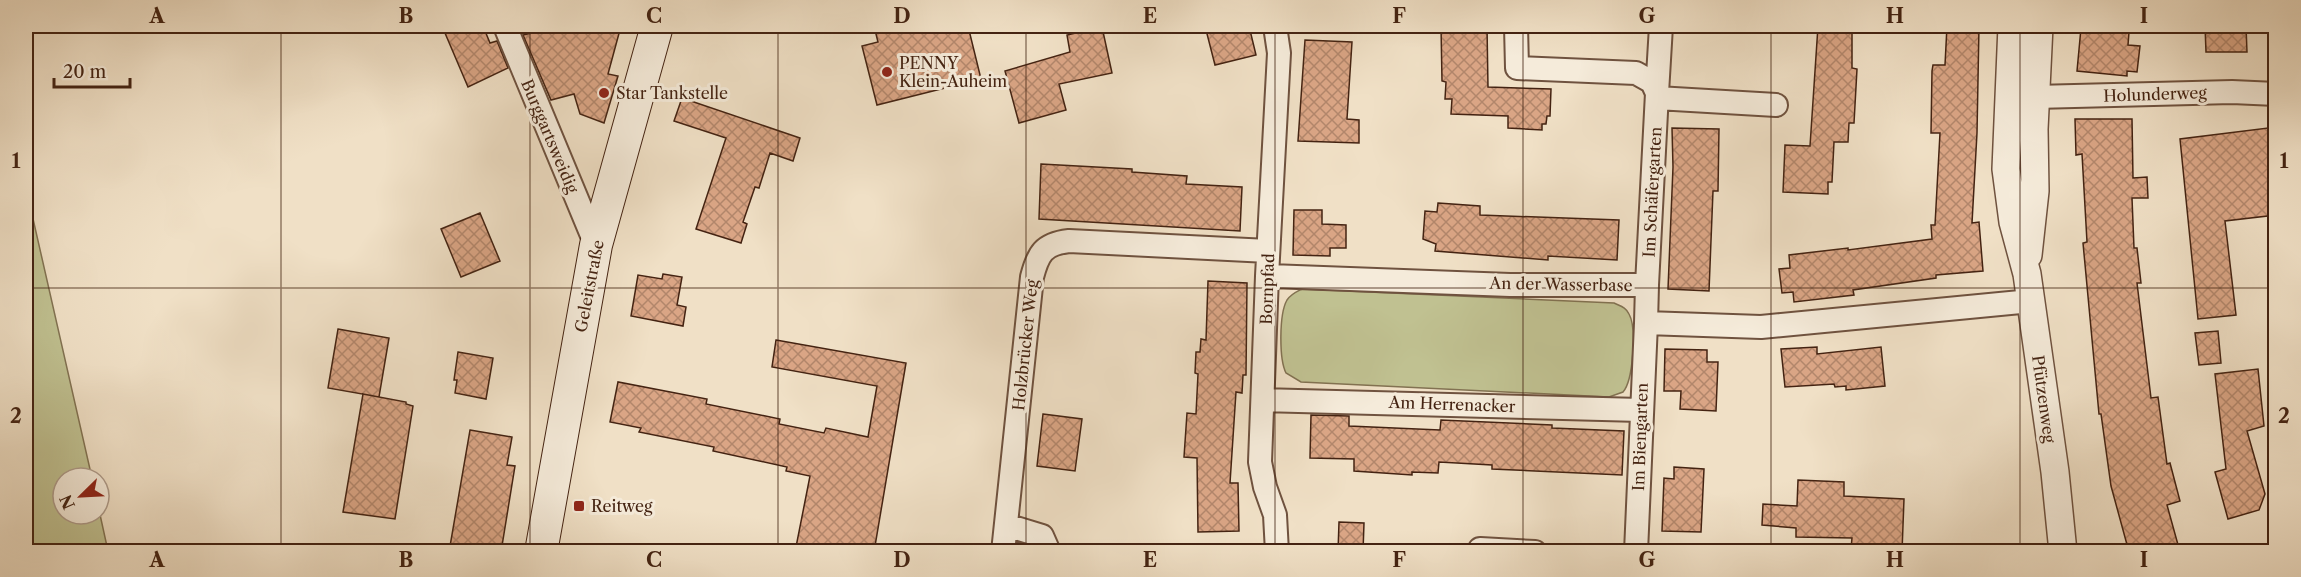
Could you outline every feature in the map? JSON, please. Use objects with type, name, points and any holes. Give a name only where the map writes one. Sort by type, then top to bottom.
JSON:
[{"type":"main road","name":"Geleitstraße","points":[[541,552],[596,246],[657,26]]},
{"type":"street","name":"Burggartsweidig","points":[[505,26],[596,246]]},
{"type":"street","name":"Bornpfad","points":[[1275,26],[1279,53],[1260,462],[1265,487],[1275,515],[1277,552]]},
{"type":"street","points":[[1516,26],[1517,68],[1636,73],[1652,82],[1657,95],[1776,105]]},
{"type":"street","name":"Im Schäfergarten","points":[[1647,285],[1660,26]]},
{"type":"street","name":"Pfützenweg","points":[[2012,26],[2006,170],[2013,222],[2027,274],[2063,552]]},
{"type":"street","name":"Pfützenweg","points":[[2027,274],[2035,191],[2035,97],[2039,26]]},
{"type":"street","name":"Holunderweg","points":[[2035,97],[2232,92],[2276,94]]},
{"type":"street","points":[[2009,96],[2035,97]]},
{"type":"street","name":"Holzbrücker Weg","points":[[1003,552],[1032,277],[1041,252],[1050,245],[1069,241],[1268,252]]},
{"type":"street","name":"An der Wasserbase","points":[[1267,276],[1510,285],[1647,285],[1646,323]]},
{"type":"street","points":[[1646,323],[1761,327],[2031,301]]},
{"type":"street","name":"Im Biengarten","points":[[1636,552],[1646,323]]},
{"type":"street","name":"Am Herrenacker","points":[[1264,400],[1641,410]]},
{"type":"street","name":"Pfützenweg","points":[[2061,523],[2073,552]]},
{"type":"street","points":[[1006,525],[1042,536],[1049,552]]},
{"type":"street","points":[[1480,549],[1535,552]]},
{"type":"green space","points":[[26,188],[89,466],[51,466],[51,526],[103,526],[108,551],[26,551]]},
{"type":"green space","points":[[1302,289],[1614,303],[1626,310],[1631,321],[1633,342],[1629,377],[1623,392],[1609,397],[1301,382],[1286,373],[1282,358],[1281,336],[1282,315],[1287,300]]},
{"type":"building","points":[[442,26],[483,26],[490,43],[497,41],[508,68],[468,87]]},
{"type":"building","points":[[561,26],[621,26],[608,74],[618,76],[604,123],[580,114],[574,94],[551,100],[523,35]]},
{"type":"building","points":[[874,26],[968,26],[981,79],[877,105],[862,46],[878,42]]},
{"type":"building","points":[[1205,26],[1249,26],[1256,55],[1215,65]]},
{"type":"building","points":[[1441,26],[1487,26],[1488,87],[1551,89],[1550,116],[1547,116],[1546,124],[1542,124],[1542,130],[1508,128],[1508,116],[1451,114],[1452,99],[1445,99],[1446,82],[1442,81]]},
{"type":"building","points":[[1818,26],[1852,26],[1852,68],[1857,69],[1854,123],[1849,123],[1848,142],[1834,142],[1832,182],[1828,182],[1828,194],[1783,192],[1785,145],[1810,146]]},
{"type":"building","points":[[1947,26],[1979,26],[1977,133],[1972,223],[1979,222],[1983,271],[1936,275],[1936,278],[1853,290],[1854,295],[1794,302],[1793,292],[1782,293],[1779,269],[1790,268],[1789,255],[1932,239],[1931,225],[1935,225],[1940,133],[1931,133],[1932,71],[1933,65],[1945,65]]},
{"type":"building","points":[[2205,26],[2246,26],[2247,52],[2206,52]]},
{"type":"building","points":[[1102,27],[1112,73],[1059,84],[1066,110],[1019,123],[1005,71],[1070,52],[1067,35]]},
{"type":"building","points":[[2081,28],[2129,32],[2128,45],[2140,46],[2137,72],[2127,71],[2127,76],[2077,71]]},
{"type":"building","points":[[1305,40],[1352,42],[1347,119],[1359,120],[1359,143],[1298,141]]},
{"type":"building","points":[[682,98],[800,138],[793,161],[770,153],[759,188],[755,187],[743,222],[747,224],[741,243],[696,229],[726,138],[674,121]]},
{"type":"building","points":[[2075,119],[2132,119],[2133,178],[2147,177],[2148,198],[2132,198],[2134,248],[2137,248],[2141,283],[2137,283],[2151,398],[2158,397],[2167,464],[2170,463],[2180,501],[2167,505],[2180,552],[2129,552],[2111,486],[2101,414],[2099,414],[2083,243],[2087,242],[2082,154],[2076,155]]},
{"type":"building","points":[[2276,127],[2276,215],[2225,221],[2236,315],[2198,319],[2180,139]]},
{"type":"building","points":[[1672,128],[1719,129],[1718,191],[1713,191],[1709,291],[1668,289],[1673,167]]},
{"type":"building","points":[[1041,164],[1132,169],[1132,172],[1187,176],[1186,184],[1242,187],[1240,231],[1039,219]]},
{"type":"building","points":[[1438,203],[1480,206],[1480,215],[1619,220],[1617,260],[1548,256],[1548,260],[1435,251],[1436,244],[1423,239],[1425,211],[1437,212]]},
{"type":"building","points":[[1294,210],[1322,210],[1322,224],[1346,225],[1346,248],[1330,248],[1330,256],[1293,255]]},
{"type":"building","points":[[480,213],[500,261],[461,277],[441,229]]},
{"type":"building","points":[[663,274],[682,277],[677,305],[686,307],[683,326],[631,316],[638,275],[662,279]]},
{"type":"building","points":[[1208,281],[1247,283],[1246,375],[1243,375],[1242,393],[1236,392],[1230,483],[1238,483],[1239,531],[1198,532],[1197,458],[1184,457],[1187,413],[1196,414],[1198,374],[1195,373],[1196,352],[1200,352],[1201,339],[1206,340]]},
{"type":"building","points":[[338,329],[389,338],[379,397],[328,388]]},
{"type":"building","points":[[2218,331],[2221,363],[2199,365],[2195,333]]},
{"type":"building","points":[[776,340],[906,363],[874,552],[795,552],[810,476],[786,471],[787,467],[713,451],[714,447],[639,432],[641,428],[610,422],[618,382],[707,399],[706,404],[780,419],[779,424],[824,433],[826,428],[868,437],[877,386],[772,367]]},
{"type":"building","points":[[1817,347],[1817,354],[1881,347],[1885,386],[1846,390],[1846,386],[1835,387],[1834,384],[1785,387],[1781,349]]},
{"type":"building","points":[[1665,349],[1707,350],[1707,362],[1718,362],[1716,411],[1680,409],[1681,391],[1664,391]]},
{"type":"building","points":[[458,352],[493,358],[486,399],[455,393],[457,380],[454,380]]},
{"type":"building","points":[[2258,369],[2264,426],[2247,431],[2265,494],[2259,510],[2228,519],[2215,472],[2226,469],[2215,374]]},
{"type":"building","points":[[363,394],[406,402],[413,406],[395,519],[343,512]]},
{"type":"building","points":[[1043,414],[1082,419],[1075,471],[1037,466]]},
{"type":"building","points":[[1311,415],[1349,416],[1349,426],[1440,430],[1441,420],[1624,431],[1622,475],[1492,469],[1492,465],[1439,462],[1438,473],[1412,472],[1412,475],[1354,471],[1354,459],[1310,458]]},
{"type":"building","points":[[470,430],[512,437],[507,465],[515,466],[501,552],[449,552]]},
{"type":"building","points":[[1674,467],[1704,469],[1701,532],[1662,531],[1664,478],[1674,479]]},
{"type":"building","points":[[1798,480],[1844,482],[1844,496],[1904,499],[1902,552],[1871,552],[1871,549],[1851,549],[1852,538],[1796,537],[1796,528],[1762,525],[1763,504],[1797,506]]},
{"type":"building","points":[[1339,522],[1364,523],[1363,552],[1338,552]]},
{"type":"place","name":"PENNY Klein-Auheim","points":[[887,72]]},
{"type":"place","name":"Star Tankstelle","points":[[604,93]]},
{"type":"place","name":"Reitweg","points":[[579,506]]}]
